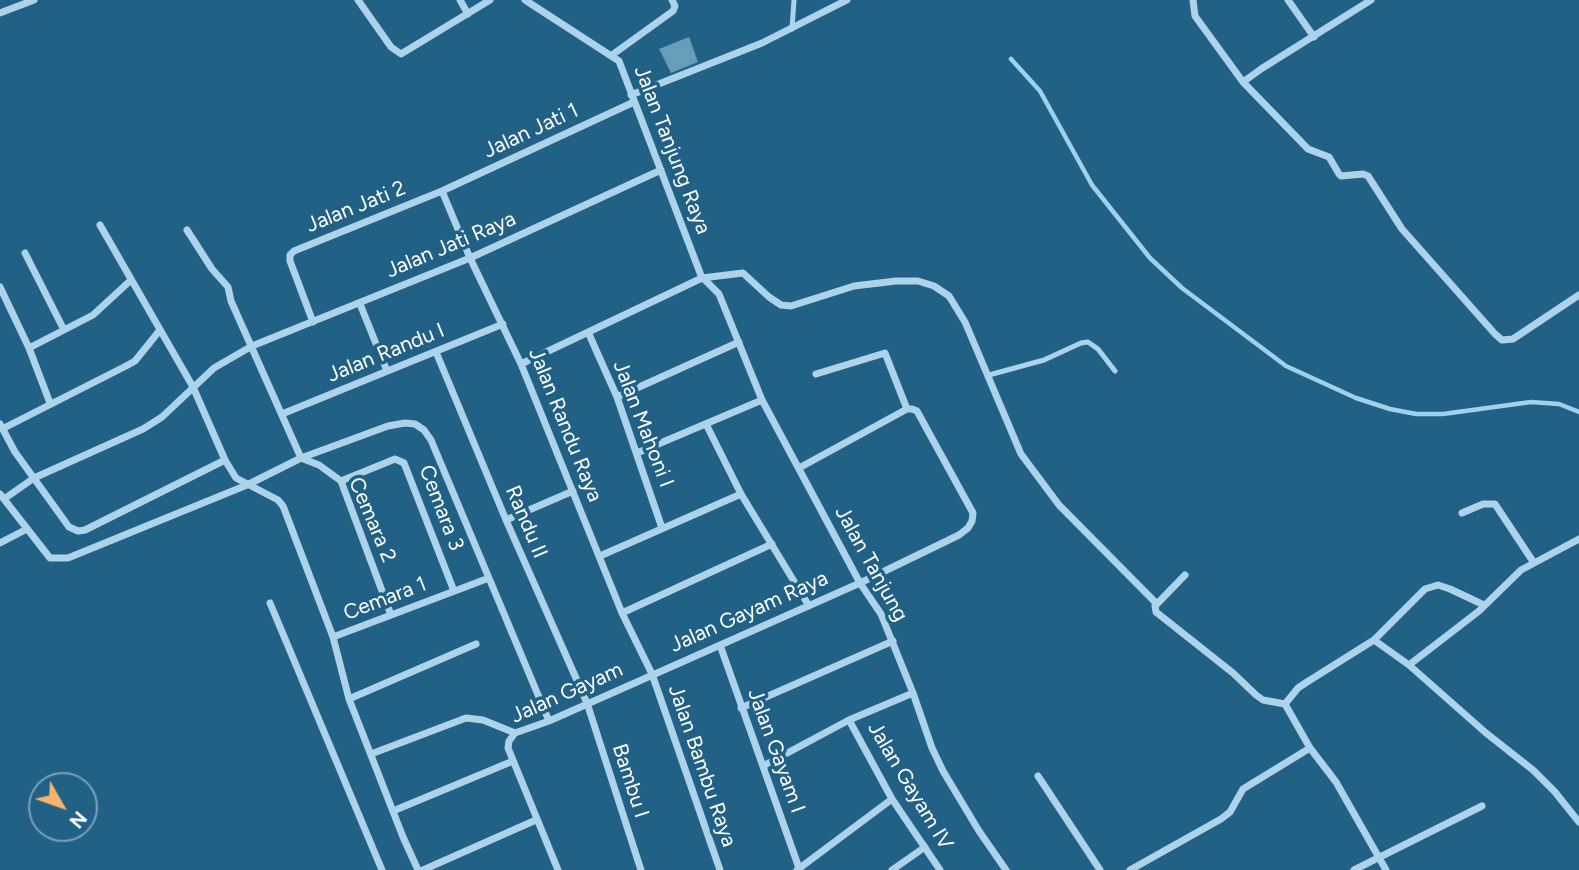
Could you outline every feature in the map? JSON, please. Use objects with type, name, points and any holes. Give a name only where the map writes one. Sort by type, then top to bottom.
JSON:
[{"type":"street","points":[[0,13],[34,0]]},
{"type":"street","points":[[358,0],[391,47],[401,54],[490,0]]},
{"type":"street","points":[[460,0],[468,14]]},
{"type":"street","name":"Jalan Tanjung Raya","points":[[525,0],[619,61],[702,278]]},
{"type":"street","points":[[612,55],[673,10],[675,6],[672,0]]},
{"type":"street","name":"Jalan Jati 1","points":[[442,191],[633,99],[792,29],[847,0]]},
{"type":"street","points":[[1193,0],[1195,16],[1243,82],[1308,149],[1329,157],[1341,176],[1368,176],[1402,229],[1494,334],[1502,340],[1513,339],[1579,295]]},
{"type":"street","points":[[1288,0],[1314,37]]},
{"type":"street","points":[[1243,82],[1371,0]]},
{"type":"street","name":"Jalan Jati Raya","points":[[2,496],[34,478],[143,429],[167,413],[214,368],[252,345],[470,257],[661,170]]},
{"type":"street","name":"Jalan Randu Raya","points":[[442,191],[521,364],[622,613],[652,674]]},
{"type":"street","name":"Jalan Jati 2","points":[[313,322],[290,255],[294,251],[442,191]]},
{"type":"street","points":[[100,225],[193,387],[225,460],[236,478],[278,500],[283,506],[333,637],[349,699],[393,811],[421,870],[536,820]]},
{"type":"street","points":[[187,230],[212,269],[228,287],[231,301],[301,458]]},
{"type":"street","points":[[25,253],[64,330]]},
{"type":"street","points":[[521,364],[702,278],[743,272],[769,297],[781,305],[791,306],[854,286],[896,281],[918,281],[934,286],[949,296],[957,306],[989,374],[1021,454],[1059,505],[1157,604]]},
{"type":"street","name":"Jalan Tanjung","points":[[702,278],[719,295],[762,400],[860,583],[881,614],[943,771],[1004,867]]},
{"type":"street","points":[[29,348],[93,315],[131,280]]},
{"type":"street","points":[[0,287],[29,348],[50,402]]},
{"type":"street","points":[[360,303],[387,372]]},
{"type":"street","name":"Jalan Randu I","points":[[282,414],[503,324]]},
{"type":"street","points":[[160,330],[135,360],[126,366],[1,426],[15,452],[69,527],[78,531],[85,530],[225,460]]},
{"type":"street","name":"Jalan Mahoni I","points":[[588,332],[617,397],[662,528]]},
{"type":"street","points":[[617,397],[739,342]]},
{"type":"street","name":"Randu II","points":[[436,352],[587,703]]},
{"type":"street","points":[[799,468],[907,409],[886,353],[816,374]]},
{"type":"street","points":[[637,453],[762,400]]},
{"type":"street","name":"Jalan Gayam Raya","points":[[652,674],[860,583],[959,535],[968,528],[973,513],[917,411],[907,409]]},
{"type":"street","points":[[2,496],[50,558],[68,558],[247,485],[301,458],[388,426],[415,424],[424,430],[431,440],[550,720]]},
{"type":"street","points":[[706,424],[741,494],[809,606]]},
{"type":"street","name":"Cemara 2","points":[[301,458],[319,465],[341,481],[391,615]]},
{"type":"street","name":"Cemara 3","points":[[341,481],[396,459],[404,463],[454,591]]},
{"type":"street","points":[[506,520],[573,491]]},
{"type":"street","points":[[600,556],[741,494]]},
{"type":"street","points":[[1462,513],[1483,504],[1495,504],[1534,563]]},
{"type":"street","points":[[0,543],[27,529]]},
{"type":"street","points":[[1409,665],[1484,605],[1508,580],[1579,539]]},
{"type":"street","points":[[622,613],[772,544]]},
{"type":"street","points":[[1185,575],[1155,606],[1156,612],[1263,700],[1285,704]]},
{"type":"street","name":"Cemara 1","points":[[333,637],[489,578]]},
{"type":"street","points":[[1285,704],[1298,688],[1374,640],[1425,589],[1438,585],[1484,605]]},
{"type":"street","points":[[270,603],[382,870]]},
{"type":"street","points":[[1374,640],[1409,665],[1486,733],[1533,769],[1579,822]]},
{"type":"street","points":[[741,708],[893,641]]},
{"type":"street","points":[[349,699],[477,644]]},
{"type":"street","name":"Jalan Gayam I","points":[[720,645],[798,869]]},
{"type":"street","name":"Jalan Gayam","points":[[558,870],[508,748],[509,741],[515,733],[652,674]]},
{"type":"street","name":"Jalan Bambu Raya","points":[[652,674],[720,870]]},
{"type":"street","points":[[762,766],[849,720],[914,694]]},
{"type":"street","name":"Bambu I","points":[[587,703],[641,870]]},
{"type":"street","points":[[1285,704],[1310,748],[1336,782],[1386,870]]},
{"type":"street","points":[[371,754],[466,718],[483,720],[515,733]]},
{"type":"street","name":"Jalan Gayam IV","points":[[849,720],[892,799],[940,870]]},
{"type":"street","points":[[1130,870],[1222,819],[1230,812],[1243,789],[1310,748]]},
{"type":"street","points":[[393,811],[513,761]]},
{"type":"street","points":[[1038,776],[1100,870]]},
{"type":"street","points":[[798,869],[892,799]]},
{"type":"street","points":[[1354,870],[1482,806]]},
{"type":"street","points":[[892,870],[925,847]]},
{"type":"street","points":[[995,870],[1004,867]]},
{"type":"lane","points":[[792,29],[794,0]]},
{"type":"lane","points":[[989,374],[1044,360],[1088,342],[1098,349],[1115,371]]},
{"type":"building","points":[[689,37],[698,62],[671,73],[659,49]]},
{"type":"waterway","points":[[1011,59],[1040,91],[1092,185],[1150,258],[1182,288],[1286,366],[1356,398],[1416,414],[1443,414],[1531,402],[1559,404],[1579,412]]}]
